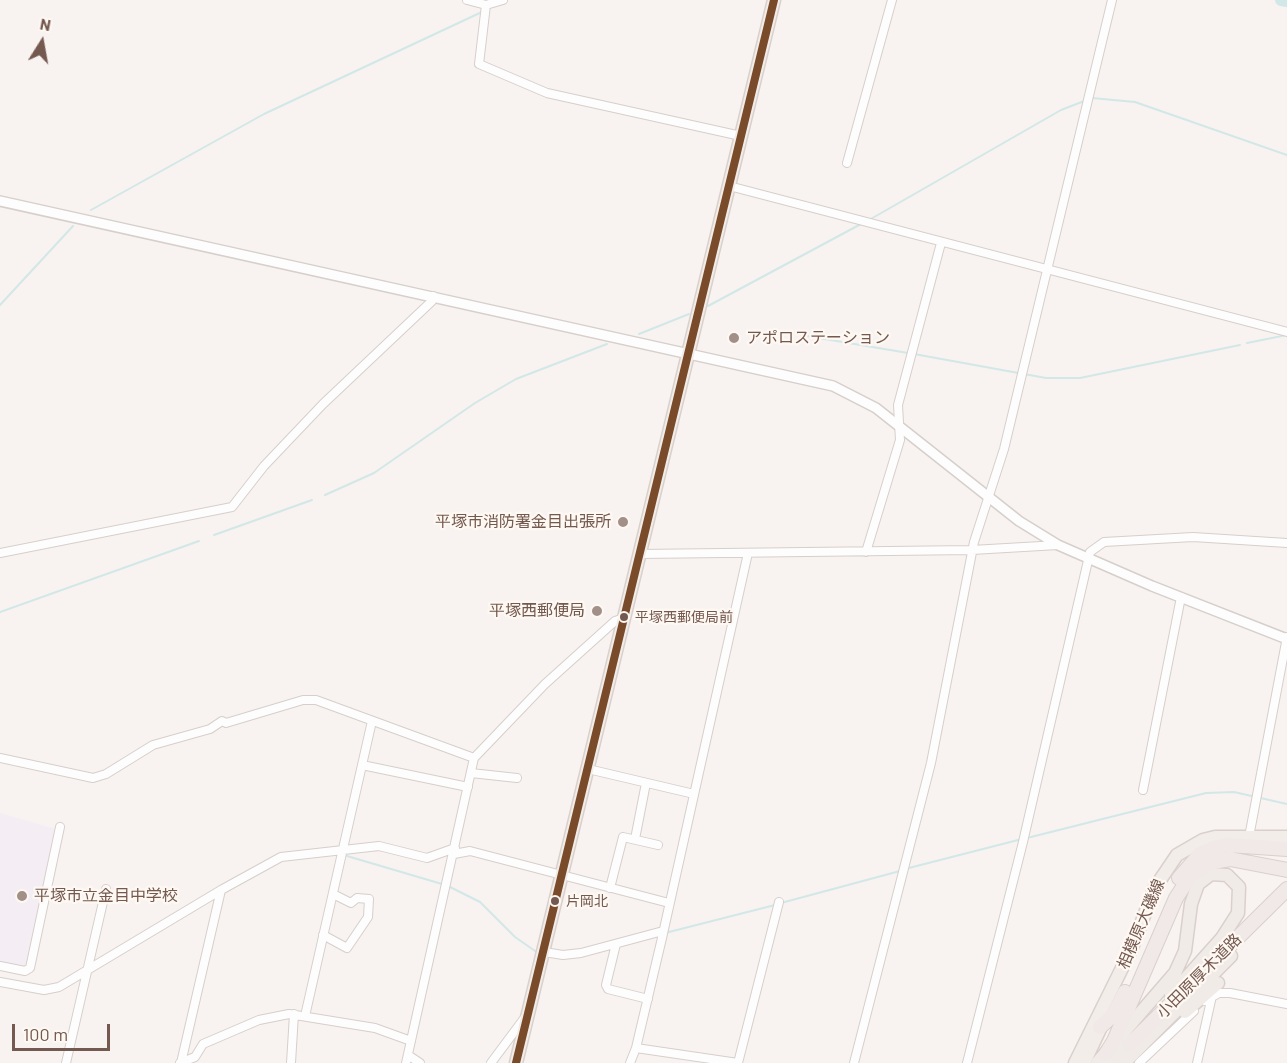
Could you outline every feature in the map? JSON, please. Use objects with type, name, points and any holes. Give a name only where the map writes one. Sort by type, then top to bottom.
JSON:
[{"type":"highway","points":[[1100,1027],[1118,1007],[1169,897],[1191,862],[1200,854],[1228,845],[1287,849]]},
{"type":"highway","points":[[1105,1060],[1176,898],[1191,875],[1213,862],[1221,861],[1265,865],[1287,870]]},
{"type":"highway","points":[[1105,1060],[1175,973],[1185,951],[1191,904],[1198,884],[1211,874],[1227,875],[1235,880],[1241,894],[1239,913],[1232,926],[1135,1053]]},
{"type":"highway","name":"小田原厚木道路","points":[[1105,1060],[1135,1053],[1287,889]]},
{"type":"highway","name":"小田原厚木道路","points":[[1124,1063],[1287,900]]},
{"type":"highway","points":[[1135,1053],[1218,983]]},
{"type":"main road","points":[[516,1063],[774,0]]},
{"type":"main road","name":"相模原大磯線","points":[[1076,1063],[1132,948],[1154,889],[1177,855],[1203,840],[1228,836],[1287,837]]},
{"type":"main road","name":"相模原大磯線","points":[[1084,1063],[1100,1027],[1107,1002]]},
{"type":"main road","points":[[1076,1063],[1100,1027]]},
{"type":"street","points":[[467,0],[486,5],[503,0]]},
{"type":"street","points":[[848,163],[892,0]]},
{"type":"street","points":[[854,1063],[931,763],[972,550],[1004,449],[1112,0]]},
{"type":"street","points":[[486,5],[479,64],[547,93],[741,136]]},
{"type":"street","points":[[729,186],[1287,332]]},
{"type":"street","points":[[0,201],[834,386],[876,408],[1019,520],[1058,545],[1087,559],[1287,638],[1249,837]]},
{"type":"street","points":[[866,552],[900,440],[898,405],[940,243]]},
{"type":"street","points":[[0,553],[232,507],[264,466],[323,404],[432,301],[433,296]]},
{"type":"street","points":[[967,1063],[1023,842],[1090,552],[1104,543],[1193,537],[1287,543]]},
{"type":"street","points":[[640,554],[972,550],[1058,545]]},
{"type":"street","points":[[630,1063],[636,1048],[663,935],[748,553]]},
{"type":"street","points":[[1143,790],[1181,597]]},
{"type":"street","points":[[420,1063],[407,1059],[474,758],[545,684],[615,621],[624,618]]},
{"type":"street","points":[[0,758],[93,778],[106,774],[153,745],[210,729],[222,721],[226,723],[303,700],[316,700],[474,758]]},
{"type":"street","points":[[305,1016],[372,721]]},
{"type":"street","points":[[362,765],[468,787]]},
{"type":"street","points":[[588,769],[694,794]]},
{"type":"street","points":[[471,773],[517,778]]},
{"type":"street","points":[[635,839],[646,783]]},
{"type":"street","points":[[0,966],[25,971],[30,969],[60,827]]},
{"type":"street","points":[[610,888],[623,837],[658,845]]},
{"type":"street","points":[[0,982],[44,990],[59,987],[221,890],[281,857],[379,846],[427,858],[455,851],[470,851],[669,903]]},
{"type":"street","points":[[66,1063],[106,889]]},
{"type":"street","points":[[181,1063],[221,890]]},
{"type":"street","points":[[323,935],[347,948],[368,916],[369,899],[357,898],[351,903],[333,894]]},
{"type":"street","points":[[636,1048],[738,1063],[779,904]]},
{"type":"street","points":[[544,952],[562,955],[663,935]]},
{"type":"street","points":[[616,946],[606,985],[608,989],[648,999]]},
{"type":"street","points":[[1135,1053],[1212,996],[1230,993],[1287,1004]]},
{"type":"street","points":[[1197,1063],[1212,996]]},
{"type":"street","points":[[181,1063],[195,1058],[203,1044],[260,1020],[294,1014],[375,1028],[411,1041]]},
{"type":"street","points":[[291,1063],[294,1014]]},
{"type":"street","points":[[491,1063],[529,1015]]},
{"type":"shaded area","name":"平塚市立金目中学校","points":[[0,813],[59,830],[26,968],[0,962]]},
{"type":"waterway","points":[[1281,0],[1287,1]]},
{"type":"waterway","points":[[91,210],[264,114],[484,11]]},
{"type":"waterway","points":[[869,220],[1061,110],[1092,98],[1135,102],[1287,155]]},
{"type":"waterway","points":[[708,306],[861,224]]},
{"type":"waterway","points":[[0,305],[73,226]]},
{"type":"waterway","points":[[639,334],[689,314]]},
{"type":"waterway","points":[[801,335],[908,353]]},
{"type":"waterway","points":[[1247,343],[1287,335]]},
{"type":"waterway","points":[[325,495],[374,473],[475,403],[516,379],[607,344]]},
{"type":"waterway","points":[[914,354],[1046,378],[1080,378],[1240,345]]},
{"type":"waterway","points":[[214,535],[312,500]]},
{"type":"waterway","points":[[0,612],[199,541]]},
{"type":"waterway","points":[[1027,838],[1206,793],[1234,792],[1287,804]]},
{"type":"waterway","points":[[905,869],[1022,839]]},
{"type":"waterway","points":[[347,856],[442,884]]},
{"type":"waterway","points":[[781,903],[900,871]]},
{"type":"waterway","points":[[448,886],[480,902],[515,937],[538,953]]},
{"type":"waterway","points":[[665,933],[775,905]]},
{"type":"transit line","points":[[516,1063],[774,0]]},
{"type":"place","name":"アポロステーション","points":[[734,338]]},
{"type":"place","name":"平塚市消防署金目出張所","points":[[623,522]]},
{"type":"place","name":"平塚西郵便局","points":[[597,611]]},
{"type":"place","name":"平塚西郵便局前","points":[[624,617]]},
{"type":"place","name":"平塚市立金目中学校","points":[[22,896]]},
{"type":"place","name":"片岡北","points":[[555,901]]}]
